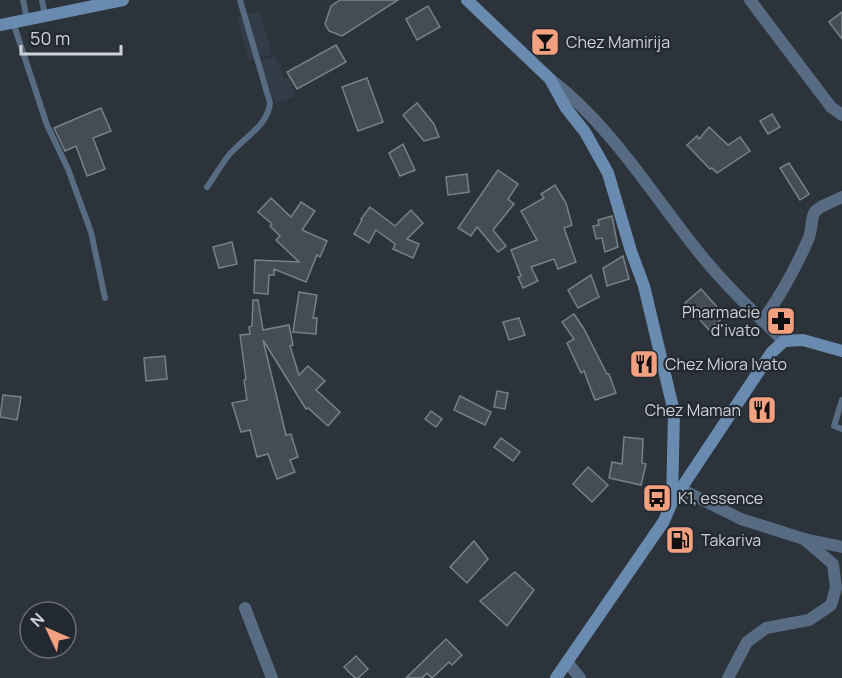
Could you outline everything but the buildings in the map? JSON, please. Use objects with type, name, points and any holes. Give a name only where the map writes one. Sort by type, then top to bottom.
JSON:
[{"type":"street","points":[[0,25],[123,0]]},
{"type":"street","points":[[467,0],[550,79],[572,95],[605,129],[702,256],[762,321],[784,341]]},
{"type":"street","points":[[750,0],[831,107],[842,115]]},
{"type":"street","points":[[550,79],[566,108],[585,132],[608,173],[644,286],[674,412],[672,502]]},
{"type":"street","points":[[762,321],[790,278],[809,238],[816,210],[842,197]]},
{"type":"street","points":[[556,678],[664,521],[672,502],[771,353],[784,341],[803,340],[842,351]]},
{"type":"street","points":[[681,489],[741,519],[804,539],[842,546]]},
{"type":"street","points":[[728,678],[747,642],[766,628],[809,620],[831,606],[836,588],[833,564],[804,539]]},
{"type":"street","points":[[245,608],[272,678]]},
{"type":"street","points":[[567,662],[580,678]]},
{"type":"lane","points":[[23,0],[27,19]]},
{"type":"lane","points":[[42,0],[45,16]]},
{"type":"lane","points":[[207,187],[230,154],[262,123],[269,113],[270,103],[240,0]]},
{"type":"lane","points":[[13,22],[47,125],[68,169],[92,232],[105,298]]},
{"type":"lane","points":[[842,400],[834,426],[842,429]]},
{"type":"shaded area","points":[[259,11],[272,54],[249,61],[237,18]]},
{"type":"shaded area","points":[[275,56],[284,79],[289,77],[296,96],[275,104],[256,63]]},
{"type":"place","name":"Chez Mamirija","points":[[545,42]]},
{"type":"place","name":"Pharmacie d'ivato","points":[[781,321]]},
{"type":"place","name":"Chez Miora Ivato","points":[[644,364]]},
{"type":"place","name":"Chez Maman","points":[[762,410]]},
{"type":"place","name":"K1, essence","points":[[657,498]]},
{"type":"place","name":"Takariva","points":[[680,540]]}]
